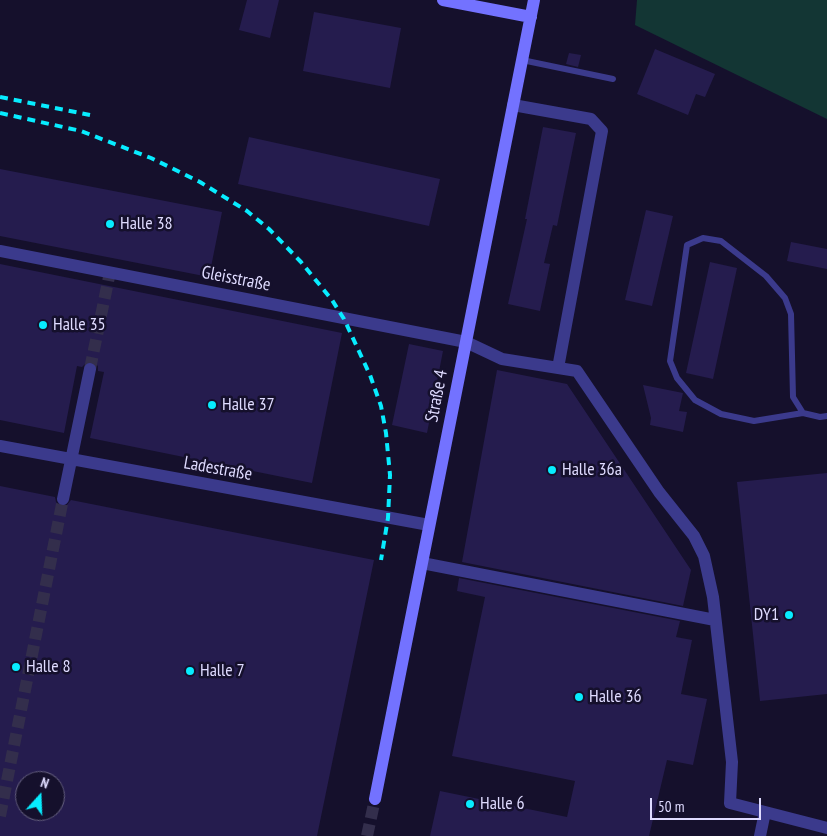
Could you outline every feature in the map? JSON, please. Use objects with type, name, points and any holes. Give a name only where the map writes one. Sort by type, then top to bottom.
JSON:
[{"type":"street","points":[[443,0],[531,18]]},
{"type":"street","name":"Straße 4","points":[[375,799],[534,0]]},
{"type":"street","points":[[513,105],[591,119],[602,131],[558,368]]},
{"type":"street","name":"Gleisstraße","points":[[0,251],[466,342],[502,359],[577,371],[659,492],[694,536],[704,556],[713,597],[732,762],[730,803],[765,812]]},
{"type":"street","points":[[63,499],[90,369]]},
{"type":"street","name":"Ladestraße","points":[[0,446],[429,525]]},
{"type":"street","points":[[422,563],[716,620]]},
{"type":"street","points":[[760,836],[765,812],[827,828]]},
{"type":"lane","points":[[522,60],[613,79]]},
{"type":"lane","points":[[804,413],[794,397],[791,314],[785,298],[766,276],[721,241],[703,238],[687,246],[670,361],[677,378],[695,400],[721,414],[754,421],[804,413],[820,417],[827,416]]},
{"type":"green space","points":[[637,0],[827,0],[827,119],[635,25]]},
{"type":"building","points":[[247,0],[279,0],[270,38],[239,30]]},
{"type":"building","points":[[314,12],[401,28],[390,88],[303,71]]},
{"type":"building","points":[[655,49],[715,74],[705,97],[696,94],[688,115],[637,94]]},
{"type":"building","points":[[569,53],[581,55],[578,67],[566,64]]},
{"type":"building","points":[[543,127],[576,133],[557,226],[553,225],[544,263],[550,264],[540,311],[508,304],[527,219],[525,219]]},
{"type":"building","points":[[249,137],[440,179],[429,226],[238,184]]},
{"type":"building","name":"Halle 38","points":[[0,169],[222,212],[209,277],[0,236]]},
{"type":"building","points":[[646,210],[673,216],[652,306],[625,300]]},
{"type":"building","points":[[791,242],[827,249],[827,269],[787,261]]},
{"type":"building","points":[[710,262],[737,268],[713,379],[686,373]]},
{"type":"building","name":"Halle 37","points":[[0,264],[342,333],[312,483],[90,438],[104,372],[98,371],[98,366],[92,361],[87,362],[82,367],[77,366],[64,433],[0,420]]},
{"type":"building","points":[[409,344],[443,351],[427,433],[392,425]]},
{"type":"building","name":"Halle 36a","points":[[497,370],[567,384],[691,570],[683,606],[462,562]]},
{"type":"building","points":[[643,385],[683,393],[679,411],[687,412],[683,432],[650,425],[651,418]]},
{"type":"building","name":"DY1","points":[[827,473],[827,694],[760,701],[737,482]]},
{"type":"building","name":"Halle 7","points":[[0,486],[55,497],[56,502],[61,507],[66,506],[71,500],[374,560],[317,836],[0,836]]},
{"type":"building","name":"Halle 36","points":[[459,578],[680,621],[676,637],[692,640],[681,694],[707,699],[693,765],[667,760],[649,836],[430,836],[440,791],[567,817],[575,781],[452,756],[485,597],[457,591]]},
{"type":"tunnel","points":[[90,369],[110,272]]},
{"type":"tunnel","points":[[0,816],[63,499]]},
{"type":"tunnel","points":[[367,836],[375,799]]},
{"type":"railway","points":[[0,97],[90,115]]},
{"type":"railway","points":[[0,113],[81,131],[151,158],[200,182],[247,211],[269,229],[301,262],[332,300],[344,319],[370,375],[381,406],[390,475],[388,518],[381,560]]},
{"type":"place","name":"Halle 38","points":[[110,224]]},
{"type":"place","name":"Halle 35","points":[[43,325]]},
{"type":"place","name":"Halle 37","points":[[212,405]]},
{"type":"place","name":"Halle 36a","points":[[552,470]]},
{"type":"place","name":"DY1","points":[[789,615]]},
{"type":"place","name":"Halle 8","points":[[16,667]]},
{"type":"place","name":"Halle 7","points":[[190,671]]},
{"type":"place","name":"Halle 36","points":[[579,697]]},
{"type":"place","name":"Halle 6","points":[[470,804]]}]
